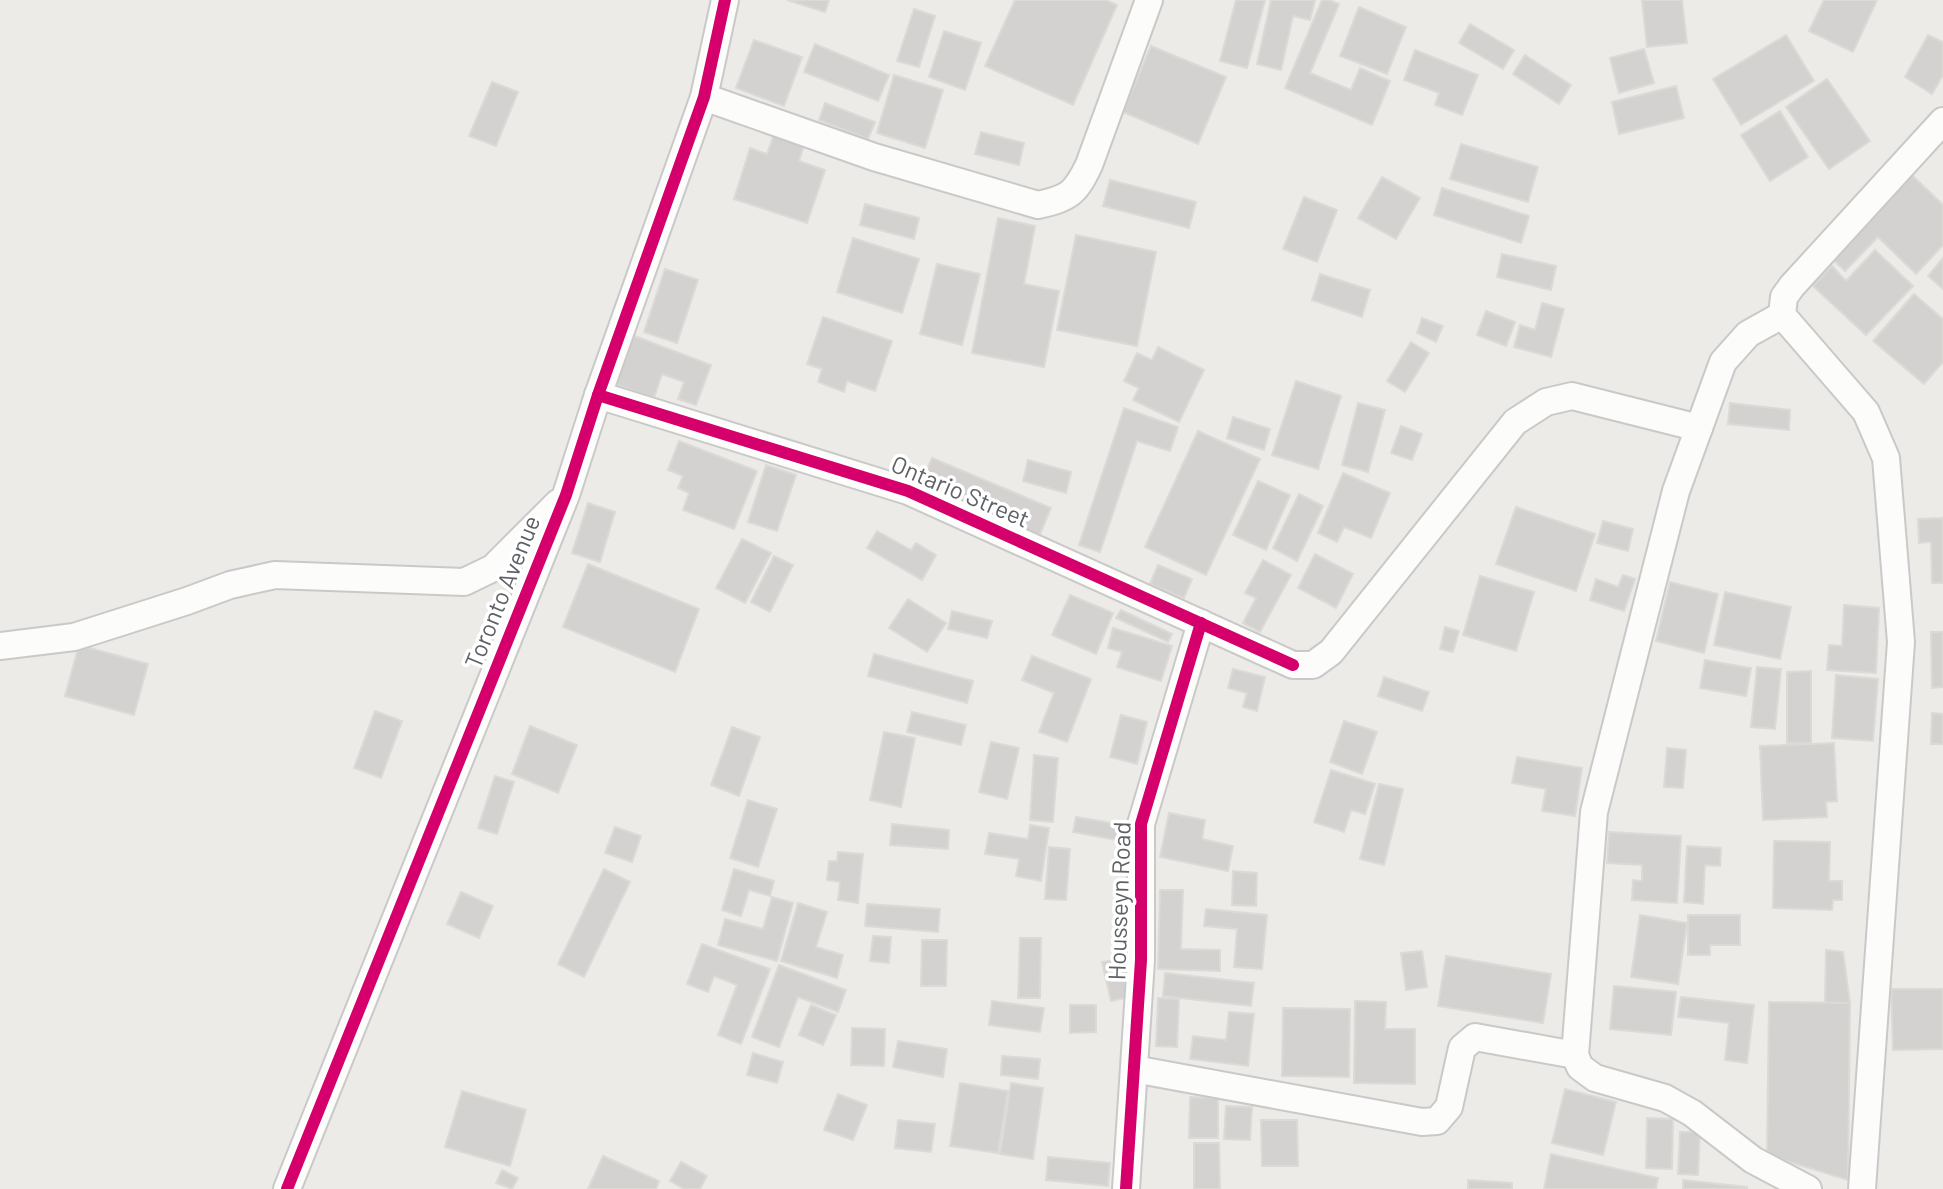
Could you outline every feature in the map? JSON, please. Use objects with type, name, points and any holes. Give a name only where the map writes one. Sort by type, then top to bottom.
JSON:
[{"type":"street","name":"Toronto Avenue","points":[[287,1189],[566,495],[598,395],[704,97],[725,0]]},
{"type":"street","points":[[704,97],[874,157],[1038,205],[1061,199],[1079,185],[1149,0]]},
{"type":"street","points":[[1862,1189],[1901,642],[1886,458],[1866,412],[1782,315],[1784,297],[1792,286],[1943,121]]},
{"type":"street","points":[[1782,315],[1748,334],[1723,362],[1676,491],[1594,812],[1575,1055],[1580,1067],[1595,1078],[1665,1098],[1692,1113],[1753,1160],[1808,1189]]},
{"type":"street","name":"Ontario Street","points":[[598,395],[908,491],[1293,665],[1313,665],[1331,652],[1515,422],[1546,402],[1572,396],[1699,428]]},
{"type":"street","points":[[0,646],[74,637],[230,585],[275,575],[464,582],[493,568],[566,495]]},
{"type":"street","name":"Housseyn Road","points":[[1126,1189],[1141,960],[1141,824],[1201,623]]},
{"type":"street","points":[[1134,1069],[1422,1122],[1437,1121],[1449,1107],[1462,1048],[1475,1037],[1575,1055]]},
{"type":"building","points":[[787,0],[829,0],[825,12]]},
{"type":"building","points":[[1015,0],[1106,0],[1117,5],[1073,105],[985,66]]},
{"type":"building","points":[[1236,0],[1265,0],[1247,68],[1220,61]]},
{"type":"building","points":[[1271,0],[1315,0],[1310,20],[1293,16],[1281,70],[1257,64]]},
{"type":"building","points":[[1322,0],[1339,4],[1310,73],[1351,90],[1360,68],[1390,81],[1372,125],[1285,88]]},
{"type":"building","points":[[1642,0],[1682,0],[1687,43],[1647,47]]},
{"type":"building","points":[[1824,0],[1877,0],[1853,52],[1809,31]]},
{"type":"building","points":[[1359,7],[1406,27],[1387,74],[1340,56]]},
{"type":"building","points":[[914,9],[935,16],[919,67],[897,61]]},
{"type":"building","points":[[1470,24],[1514,50],[1503,69],[1459,43]]},
{"type":"building","points":[[944,31],[981,43],[965,90],[929,77]]},
{"type":"building","points":[[1786,35],[1814,81],[1741,125],[1713,79]]},
{"type":"building","points":[[1928,35],[1943,42],[1943,75],[1932,94],[1905,77]]},
{"type":"building","points":[[754,40],[802,57],[784,106],[736,88]]},
{"type":"building","points":[[815,44],[889,75],[878,101],[804,72]]},
{"type":"building","points":[[1151,46],[1226,77],[1198,144],[1123,112]]},
{"type":"building","points":[[1644,49],[1654,83],[1619,93],[1610,58]]},
{"type":"building","points":[[1415,50],[1478,75],[1462,115],[1435,105],[1439,93],[1404,80]]},
{"type":"building","points":[[1525,55],[1571,85],[1559,104],[1513,74]]},
{"type":"building","points":[[894,75],[943,90],[925,148],[877,133]]},
{"type":"building","points":[[1827,79],[1870,141],[1829,169],[1786,107]]},
{"type":"building","points":[[492,82],[518,92],[496,146],[469,136]]},
{"type":"building","points":[[1676,86],[1684,118],[1619,134],[1612,102]]},
{"type":"building","points":[[825,103],[875,122],[868,139],[819,120]]},
{"type":"building","points":[[1780,111],[1808,157],[1770,181],[1741,135]]},
{"type":"building","points":[[775,132],[805,142],[799,161],[825,170],[807,223],[734,199],[750,148],[767,154]]},
{"type":"building","points":[[981,132],[1024,143],[1019,165],[975,154]]},
{"type":"building","points":[[1461,144],[1538,167],[1528,202],[1450,179]]},
{"type":"building","points":[[1910,173],[1943,205],[1943,245],[1916,274],[1878,237],[1845,271],[1829,256]]},
{"type":"building","points":[[1382,177],[1420,198],[1396,239],[1358,218]]},
{"type":"building","points":[[1110,180],[1196,202],[1189,228],[1103,206]]},
{"type":"building","points":[[1442,188],[1529,216],[1521,243],[1434,215]]},
{"type":"building","points":[[1304,197],[1337,210],[1317,262],[1283,249]]},
{"type":"building","points":[[865,204],[919,218],[914,239],[860,225]]},
{"type":"building","points":[[998,218],[1035,226],[1024,284],[1059,291],[1044,367],[972,353]]},
{"type":"building","points":[[1076,235],[1156,252],[1137,346],[1057,330]]},
{"type":"building","points":[[853,238],[919,259],[902,313],[837,292]]},
{"type":"building","points":[[1875,250],[1913,286],[1866,335],[1813,286],[1832,266],[1846,281]]},
{"type":"building","points":[[1502,254],[1556,266],[1551,290],[1497,277]]},
{"type":"building","points":[[1943,258],[1943,289],[1928,276]]},
{"type":"building","points":[[937,264],[980,274],[962,345],[920,334]]},
{"type":"building","points":[[665,269],[698,280],[677,343],[644,332]]},
{"type":"building","points":[[1320,274],[1370,290],[1362,317],[1312,300]]},
{"type":"building","points":[[1914,294],[1943,319],[1943,362],[1924,384],[1873,341]]},
{"type":"building","points":[[1542,303],[1564,309],[1551,357],[1514,347],[1520,325],[1535,330]]},
{"type":"building","points":[[1486,311],[1515,322],[1506,346],[1477,335]]},
{"type":"building","points":[[823,317],[892,341],[875,391],[847,381],[844,392],[818,382],[822,369],[807,364]]},
{"type":"building","points":[[1422,318],[1443,326],[1436,342],[1417,333]]},
{"type":"building","points":[[632,335],[711,365],[696,405],[678,399],[684,382],[662,374],[654,398],[615,384]]},
{"type":"building","points":[[1411,342],[1429,353],[1405,392],[1387,381]]},
{"type":"building","points":[[1158,347],[1204,370],[1179,422],[1133,400],[1139,388],[1124,381],[1137,353],[1152,360]]},
{"type":"building","points":[[1296,381],[1341,396],[1318,469],[1272,455]]},
{"type":"building","points":[[1358,403],[1385,410],[1368,472],[1342,465]]},
{"type":"building","points":[[1730,403],[1790,410],[1789,430],[1728,424]]},
{"type":"building","points":[[1124,408],[1178,427],[1170,451],[1137,441],[1100,552],[1079,545]]},
{"type":"building","points":[[1233,417],[1270,429],[1264,450],[1227,438]]},
{"type":"building","points":[[1401,426],[1422,434],[1412,460],[1391,453]]},
{"type":"building","points":[[1198,431],[1260,459],[1206,575],[1145,547]]},
{"type":"building","points":[[679,441],[757,471],[734,529],[683,510],[689,493],[678,488],[683,476],[668,470]]},
{"type":"building","points":[[932,458],[1051,508],[1038,539],[919,488]]},
{"type":"building","points":[[1028,460],[1071,472],[1066,493],[1023,481]]},
{"type":"building","points":[[766,465],[796,475],[777,531],[748,522]]},
{"type":"building","points":[[1343,473],[1390,493],[1371,538],[1344,527],[1337,542],[1318,533]]},
{"type":"building","points":[[1258,481],[1290,495],[1266,550],[1233,535]]},
{"type":"building","points":[[1299,494],[1323,506],[1297,561],[1273,548]]},
{"type":"building","points":[[588,503],[615,512],[600,562],[572,553]]},
{"type":"building","points":[[1516,507],[1595,534],[1576,591],[1496,564]]},
{"type":"building","points":[[1943,518],[1943,583],[1932,583],[1931,542],[1919,543],[1918,519]]},
{"type":"building","points":[[1603,521],[1633,529],[1628,551],[1597,543]]},
{"type":"building","points":[[877,531],[911,550],[916,543],[936,555],[922,580],[867,548]]},
{"type":"building","points":[[742,539],[771,553],[745,603],[716,588]]},
{"type":"building","points":[[1315,554],[1353,574],[1336,608],[1298,588]]},
{"type":"building","points":[[774,556],[793,565],[770,612],[751,602]]},
{"type":"building","points":[[1263,560],[1291,575],[1260,632],[1243,623],[1256,598],[1245,593]]},
{"type":"building","points":[[588,564],[699,609],[675,672],[563,627]]},
{"type":"building","points":[[1158,565],[1192,579],[1184,598],[1150,584]]},
{"type":"building","points":[[1623,575],[1635,579],[1624,611],[1590,600],[1596,579],[1618,587]]},
{"type":"building","points":[[1480,576],[1534,592],[1516,651],[1463,635]]},
{"type":"building","points":[[1670,582],[1718,594],[1704,653],[1656,641]]},
{"type":"building","points":[[1725,592],[1791,607],[1780,659],[1714,645]]},
{"type":"building","points":[[1070,595],[1113,613],[1096,654],[1052,635]]},
{"type":"building","points":[[908,599],[946,623],[927,652],[889,628]]},
{"type":"building","points":[[1844,605],[1879,608],[1876,673],[1827,670],[1829,645],[1842,646]]},
{"type":"building","points":[[1121,610],[1172,634],[1168,642],[1116,618]]},
{"type":"building","points":[[952,611],[992,621],[987,638],[948,629]]},
{"type":"building","points":[[1445,627],[1459,631],[1453,652],[1440,649]]},
{"type":"building","points":[[1113,628],[1172,646],[1161,681],[1117,667],[1122,652],[1108,648]]},
{"type":"building","points":[[1931,632],[1943,632],[1943,687],[1932,688]]},
{"type":"building","points":[[79,645],[148,664],[134,715],[65,696]]},
{"type":"building","points":[[874,654],[973,681],[967,703],[868,676]]},
{"type":"building","points":[[1032,656],[1091,679],[1067,742],[1039,732],[1054,693],[1022,680]]},
{"type":"building","points":[[1705,660],[1751,668],[1746,696],[1700,688]]},
{"type":"building","points":[[1757,667],[1781,669],[1775,729],[1751,727]]},
{"type":"building","points":[[1233,669],[1265,677],[1257,711],[1243,707],[1247,693],[1228,688]]},
{"type":"building","points":[[1811,671],[1811,743],[1787,743],[1787,672]]},
{"type":"building","points":[[1836,675],[1878,679],[1873,741],[1832,738]]},
{"type":"building","points":[[1384,677],[1429,692],[1422,711],[1378,696]]},
{"type":"building","points":[[375,711],[402,721],[381,778],[354,768]]},
{"type":"building","points":[[912,712],[966,725],[961,745],[907,732]]},
{"type":"building","points":[[1932,713],[1943,714],[1943,744],[1931,744]]},
{"type":"building","points":[[1121,715],[1147,722],[1137,764],[1110,757]]},
{"type":"building","points":[[1344,721],[1377,732],[1362,774],[1330,762]]},
{"type":"building","points":[[530,726],[577,745],[558,793],[512,774]]},
{"type":"building","points":[[732,727],[760,737],[739,796],[711,785]]},
{"type":"building","points":[[884,732],[915,738],[901,807],[870,800]]},
{"type":"building","points":[[991,742],[1019,748],[1007,799],[979,792]]},
{"type":"building","points":[[1834,743],[1837,801],[1826,802],[1827,817],[1763,820],[1760,746]]},
{"type":"building","points":[[1667,748],[1686,750],[1683,788],[1664,787]]},
{"type":"building","points":[[1034,755],[1058,758],[1053,822],[1030,820]]},
{"type":"building","points":[[1517,757],[1582,768],[1575,816],[1542,811],[1546,789],[1512,783]]},
{"type":"building","points":[[1331,770],[1375,784],[1365,814],[1351,810],[1344,832],[1314,822]]},
{"type":"building","points":[[495,776],[514,782],[497,834],[478,828]]},
{"type":"building","points":[[1379,784],[1403,789],[1384,865],[1360,859]]},
{"type":"building","points":[[748,800],[777,809],[758,867],[730,858]]},
{"type":"building","points":[[1169,813],[1205,820],[1202,839],[1233,846],[1228,871],[1160,857]]},
{"type":"building","points":[[1076,817],[1131,826],[1128,842],[1073,832]]},
{"type":"building","points":[[892,824],[949,830],[948,849],[890,845]]},
{"type":"building","points":[[1030,825],[1049,828],[1041,881],[1016,876],[1019,859],[985,854],[989,833],[1028,839]]},
{"type":"building","points":[[615,827],[641,836],[632,862],[605,853]]},
{"type":"building","points":[[1609,832],[1681,836],[1677,903],[1632,900],[1633,880],[1642,881],[1642,865],[1607,863]]},
{"type":"building","points":[[1774,841],[1830,842],[1829,881],[1842,881],[1842,900],[1833,900],[1832,910],[1773,908]]},
{"type":"building","points":[[1687,846],[1721,848],[1720,866],[1705,865],[1703,904],[1684,902]]},
{"type":"building","points":[[1049,847],[1070,849],[1066,900],[1045,899]]},
{"type":"building","points":[[838,852],[863,854],[858,903],[838,900],[840,882],[827,880],[829,861],[837,861]]},
{"type":"building","points":[[604,869],[630,882],[584,977],[558,964]]},
{"type":"building","points":[[734,869],[774,881],[770,896],[749,890],[741,916],[722,910]]},
{"type":"building","points":[[1233,871],[1257,873],[1256,906],[1232,905]]},
{"type":"building","points":[[1160,890],[1183,890],[1181,949],[1220,950],[1220,971],[1158,969]]},
{"type":"building","points":[[461,892],[493,906],[479,938],[447,924]]},
{"type":"building","points":[[772,897],[793,903],[777,961],[718,945],[725,919],[763,929]]},
{"type":"building","points":[[798,903],[827,912],[816,947],[843,955],[837,978],[781,961]]},
{"type":"building","points":[[867,904],[940,909],[938,932],[865,926]]},
{"type":"building","points":[[1206,909],[1267,915],[1262,969],[1234,967],[1237,929],[1204,926]]},
{"type":"building","points":[[1640,915],[1687,923],[1678,984],[1631,977]]},
{"type":"building","points":[[1688,915],[1740,915],[1740,945],[1710,945],[1710,955],[1688,955]]},
{"type":"building","points":[[873,936],[891,937],[889,963],[870,961]]},
{"type":"building","points":[[1020,938],[1041,938],[1040,998],[1018,998]]},
{"type":"building","points":[[922,940],[947,940],[946,986],[921,986]]},
{"type":"building","points":[[702,944],[770,969],[741,1044],[718,1035],[737,985],[714,976],[708,992],[687,984]]},
{"type":"building","points":[[1826,950],[1843,952],[1850,1003],[1825,1003]]},
{"type":"building","points":[[1422,951],[1427,987],[1406,990],[1401,953]]},
{"type":"building","points":[[1446,956],[1551,974],[1543,1023],[1438,1006]]},
{"type":"building","points":[[1125,958],[1133,996],[1111,1001],[1102,962]]},
{"type":"building","points":[[779,965],[846,990],[838,1012],[798,997],[779,1047],[752,1037]]},
{"type":"building","points":[[1165,973],[1254,983],[1251,1006],[1163,996]]},
{"type":"building","points":[[1614,986],[1676,992],[1671,1035],[1610,1029]]},
{"type":"building","points":[[1891,989],[1943,989],[1943,1049],[1893,1050]]},
{"type":"building","points":[[1681,997],[1754,1005],[1747,1063],[1725,1060],[1729,1023],[1678,1017]]},
{"type":"building","points":[[1158,998],[1179,999],[1177,1047],[1156,1046]]},
{"type":"building","points":[[992,1001],[1044,1008],[1040,1032],[989,1025]]},
{"type":"building","points":[[1355,1001],[1386,1002],[1385,1029],[1415,1029],[1415,1084],[1354,1083]]},
{"type":"building","points":[[1769,1002],[1850,1003],[1848,1180],[1767,1155]]},
{"type":"building","points":[[811,1005],[836,1015],[823,1045],[799,1035]]},
{"type":"building","points":[[1070,1005],[1096,1005],[1096,1032],[1070,1033]]},
{"type":"building","points":[[1283,1008],[1350,1009],[1349,1077],[1282,1076]]},
{"type":"building","points":[[1229,1012],[1254,1014],[1248,1066],[1190,1059],[1193,1036],[1226,1040]]},
{"type":"building","points":[[852,1028],[885,1029],[884,1066],[851,1065]]},
{"type":"building","points":[[898,1041],[947,1049],[943,1077],[893,1067]]},
{"type":"building","points":[[753,1053],[783,1062],[777,1083],[747,1075]]},
{"type":"building","points":[[1002,1056],[1040,1059],[1038,1079],[1001,1075]]},
{"type":"building","points":[[960,1083],[1008,1091],[998,1153],[950,1146]]},
{"type":"building","points":[[1011,1083],[1043,1088],[1033,1159],[1000,1154]]},
{"type":"building","points":[[1565,1089],[1616,1102],[1603,1155],[1552,1143]]},
{"type":"building","points":[[462,1091],[526,1110],[510,1166],[445,1147]]},
{"type":"building","points":[[838,1094],[867,1105],[853,1140],[824,1130]]},
{"type":"building","points":[[1190,1097],[1218,1098],[1218,1138],[1189,1138]]},
{"type":"building","points":[[1226,1106],[1252,1107],[1250,1140],[1224,1139]]},
{"type":"building","points":[[1647,1118],[1673,1119],[1672,1169],[1646,1168]]},
{"type":"building","points":[[898,1120],[935,1124],[931,1152],[895,1148]]},
{"type":"building","points":[[1261,1120],[1297,1120],[1298,1166],[1262,1166]]},
{"type":"building","points":[[1680,1132],[1700,1132],[1698,1175],[1678,1174]]},
{"type":"building","points":[[1194,1143],[1219,1143],[1220,1189],[1194,1189]]},
{"type":"building","points":[[1551,1154],[1658,1178],[1656,1189],[1544,1189]]},
{"type":"building","points":[[603,1156],[659,1181],[656,1189],[588,1189]]},
{"type":"building","points":[[1048,1157],[1110,1163],[1108,1186],[1046,1180]]},
{"type":"building","points":[[681,1162],[707,1176],[700,1189],[684,1189],[670,1181]]},
{"type":"building","points":[[502,1170],[518,1178],[512,1189],[496,1183]]},
{"type":"building","points":[[1468,1180],[1512,1183],[1512,1189],[1468,1189]]},
{"type":"building","points":[[1683,1180],[1747,1187],[1747,1189],[1683,1189]]},
{"type":"cycle path","points":[[287,1189],[566,495],[598,395],[704,97],[725,0]]},
{"type":"cycle path","points":[[598,395],[908,491],[1293,665]]},
{"type":"cycle path","points":[[1126,1189],[1141,960],[1141,824],[1201,623]]}]
